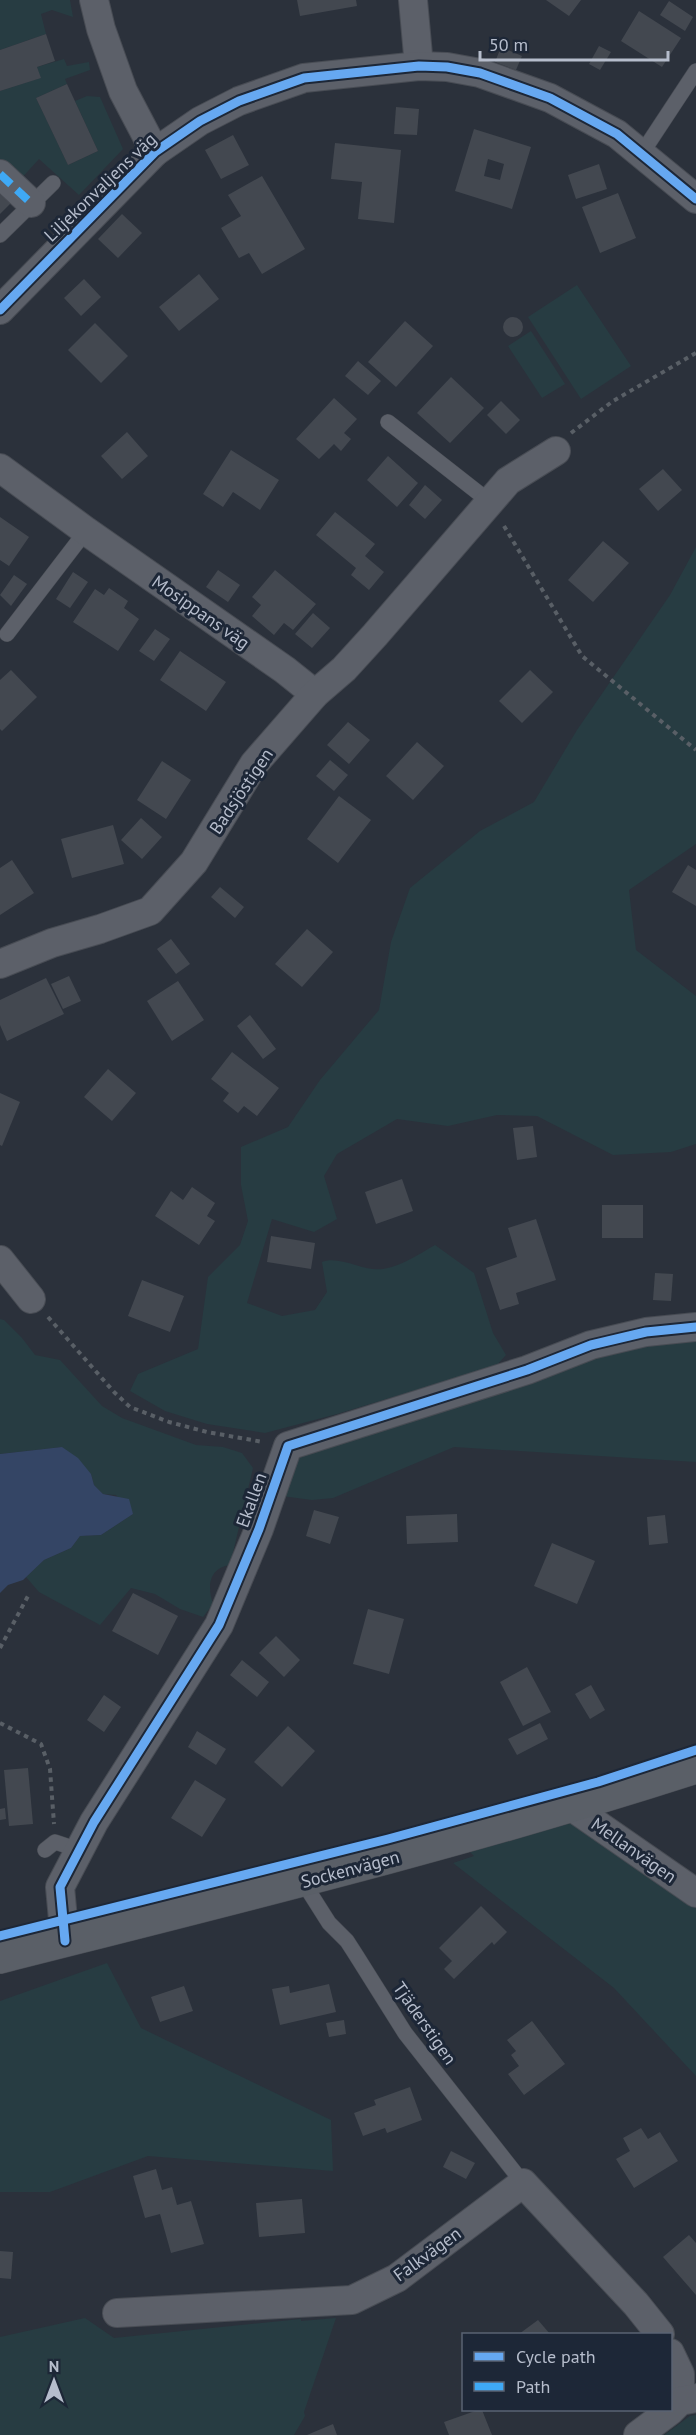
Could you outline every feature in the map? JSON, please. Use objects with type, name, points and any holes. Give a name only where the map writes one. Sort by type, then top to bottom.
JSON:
[{"type":"street","points":[[94,0],[101,28],[123,91],[155,152]]},
{"type":"street","points":[[413,0],[419,66]]},
{"type":"street","name":"Liljekonvaljens väg","points":[[0,310],[155,152],[200,121],[239,100],[304,78],[419,66],[480,72],[550,98],[617,135],[696,199]]},
{"type":"street","name":"Liljekonvaljens väg","points":[[0,174],[31,203]]},
{"type":"street","name":"Badsjöstigen","points":[[0,964],[52,943],[150,911],[194,862],[254,764],[315,694],[344,669],[375,635],[508,481],[556,452]]},
{"type":"street","name":"Mosippans väg","points":[[0,468],[285,670],[315,694]]},
{"type":"street","points":[[0,1260],[31,1299]]},
{"type":"street","points":[[288,1446],[516,1373],[591,1345],[646,1332],[696,1327]]},
{"type":"street","name":"Ekallen","points":[[65,1941],[60,1887],[60,1848],[94,1822],[219,1625],[259,1529],[288,1446]]},
{"type":"street","name":"Sockenvägen","points":[[0,1958],[303,1882],[572,1807],[696,1767]]},
{"type":"street","name":"Mellanvägen","points":[[572,1807],[696,1893]]},
{"type":"street","points":[[523,2183],[636,2304],[659,2333]]},
{"type":"street","name":"Falkvägen","points":[[117,2313],[352,2300],[397,2278],[523,2183]]},
{"type":"street","points":[[672,2357],[688,2399],[672,2410]]},
{"type":"street","points":[[638,2435],[670,2411]]},
{"type":"lane","points":[[642,153],[696,71]]},
{"type":"lane","name":"Liljekonvaljens väg","points":[[0,235],[53,183]]},
{"type":"lane","points":[[388,422],[490,502]]},
{"type":"lane","points":[[7,634],[86,531]]},
{"type":"lane","name":"Tjäderstigen","points":[[303,1882],[329,1923],[352,1948],[405,2032],[523,2183]]},
{"type":"path","points":[[556,452],[563,439],[613,401],[696,352]]},
{"type":"path","points":[[490,502],[582,656],[696,750]]},
{"type":"path","points":[[31,1299],[130,1407],[169,1422],[207,1432],[288,1446]]},
{"type":"path","points":[[0,1648],[28,1596]]},
{"type":"path","points":[[0,1723],[41,1744],[50,1769],[60,1848]]},
{"type":"green space","points":[[0,0],[70,0],[73,17],[52,10],[41,14],[46,34],[0,50]]},
{"type":"green space","points":[[64,59],[67,66],[89,62],[90,70],[65,79],[67,84],[36,98],[68,165],[98,151],[75,101],[87,96],[100,97],[123,149],[79,195],[39,159],[18,182],[0,163],[0,91],[40,78],[37,67]]},
{"type":"green space","points":[[577,285],[631,366],[581,399],[528,317]]},
{"type":"green space","points":[[531,331],[565,384],[542,398],[508,346]]},
{"type":"green space","points":[[696,547],[696,844],[629,890],[636,950],[696,996],[696,1144],[671,1152],[613,1155],[537,1116],[497,1115],[448,1126],[397,1119],[337,1154],[324,1176],[337,1219],[314,1232],[272,1219],[247,1303],[282,1316],[315,1310],[327,1292],[322,1262],[329,1260],[383,1269],[404,1262],[435,1245],[474,1273],[493,1333],[506,1355],[496,1366],[337,1414],[265,1433],[207,1424],[165,1411],[130,1391],[138,1374],[198,1349],[208,1277],[240,1245],[248,1221],[241,1185],[241,1147],[288,1127],[320,1080],[379,1010],[391,942],[410,888],[480,831],[534,802],[577,730],[670,595]]},
{"type":"green space","points":[[0,1319],[4,1320],[22,1338],[35,1355],[60,1360],[102,1406],[122,1418],[196,1445],[223,1447],[242,1453],[253,1468],[230,1565],[218,1570],[211,1579],[210,1591],[213,1604],[203,1617],[180,1609],[155,1594],[131,1588],[100,1625],[39,1592],[26,1577],[44,1560],[71,1548],[80,1536],[101,1535],[133,1514],[116,1495],[103,1494],[94,1485],[91,1474],[62,1447],[0,1454]]},
{"type":"green space","points":[[696,1337],[696,1462],[454,1447],[333,1498],[312,1500],[282,1496],[291,1468],[305,1454],[324,1443],[555,1370],[649,1346]]},
{"type":"green space","points":[[570,1819],[696,1906],[696,2076],[614,1988],[453,1863],[474,1856],[468,1850]]},
{"type":"green space","points":[[107,1963],[141,2028],[331,2120],[333,2171],[148,2156],[50,2192],[0,2192],[0,2001]]},
{"type":"green space","points":[[85,2318],[114,2338],[301,2319],[301,2321],[336,2318],[304,2412],[305,2416],[294,2435],[0,2435],[0,2337]]},
{"type":"green space","points":[[696,2415],[696,2435],[664,2435],[690,2416]]},
{"type":"water","points":[[62,1447],[78,1458],[91,1474],[94,1485],[103,1494],[129,1499],[133,1514],[101,1535],[80,1536],[71,1548],[44,1560],[23,1580],[8,1585],[0,1593],[0,1454]]},
{"type":"building","points":[[297,0],[356,0],[357,6],[300,16]]},
{"type":"building","points":[[546,0],[581,0],[569,16]]},
{"type":"building","points":[[669,1],[693,17],[685,31],[660,15]]},
{"type":"building","points":[[639,11],[681,38],[662,67],[621,41]]},
{"type":"building","points":[[46,34],[55,61],[37,67],[41,78],[0,91],[0,50]]},
{"type":"building","points":[[599,46],[611,52],[600,70],[589,64]]},
{"type":"building","points":[[501,47],[522,56],[516,70],[495,62]]},
{"type":"building","points":[[67,84],[98,151],[68,165],[36,98]]},
{"type":"building","points":[[396,107],[419,109],[417,135],[394,134]]},
{"type":"building","points":[[474,129],[531,147],[512,209],[455,191]],"holes":[[[488,159],[504,164],[500,180],[484,176]]]},
{"type":"building","points":[[233,135],[249,165],[221,179],[205,150]]},
{"type":"building","points":[[335,143],[401,150],[394,223],[358,219],[362,182],[331,179]]},
{"type":"building","points":[[599,164],[607,189],[576,199],[568,175]]},
{"type":"building","points":[[262,176],[305,249],[262,274],[249,253],[239,258],[221,228],[241,216],[228,195]]},
{"type":"building","points":[[0,187],[18,196],[0,214]]},
{"type":"building","points":[[618,193],[636,238],[600,253],[582,207]]},
{"type":"building","points":[[122,214],[142,233],[118,258],[98,239]]},
{"type":"building","points":[[199,274],[219,299],[179,331],[159,307]]},
{"type":"building","points":[[84,279],[101,297],[81,316],[64,298]]},
{"type":"building","points":[[513,317],[520,320],[523,327],[520,334],[513,337],[506,334],[503,327],[506,320]]},
{"type":"building","points":[[405,321],[433,346],[396,387],[368,362]]},
{"type":"building","points":[[95,323],[128,356],[101,383],[68,350]]},
{"type":"building","points":[[358,361],[381,381],[368,395],[345,376]]},
{"type":"building","points":[[451,377],[484,408],[450,443],[417,413]]},
{"type":"building","points":[[334,398],[357,419],[344,433],[351,439],[341,451],[334,444],[319,459],[296,439]]},
{"type":"building","points":[[501,401],[520,420],[506,434],[487,415]]},
{"type":"building","points":[[127,432],[148,456],[122,479],[101,456]]},
{"type":"building","points":[[231,450],[279,480],[260,510],[233,492],[223,507],[203,494]]},
{"type":"building","points":[[388,456],[418,483],[397,507],[367,480]]},
{"type":"building","points":[[663,469],[682,490],[658,511],[639,489]]},
{"type":"building","points":[[425,485],[442,500],[425,519],[409,505]]},
{"type":"building","points":[[335,512],[375,544],[365,556],[384,572],[369,590],[351,575],[356,568],[316,535]]},
{"type":"building","points":[[0,517],[29,537],[9,566],[0,560]]},
{"type":"building","points":[[603,541],[629,563],[593,602],[568,580]]},
{"type":"building","points":[[218,570],[240,585],[228,602],[206,587]]},
{"type":"building","points":[[275,570],[316,604],[293,630],[284,623],[274,635],[252,616],[261,605],[252,597]]},
{"type":"building","points":[[73,572],[88,582],[70,608],[56,599]]},
{"type":"building","points":[[14,575],[27,584],[11,606],[0,595]]},
{"type":"building","points":[[109,588],[128,601],[124,608],[139,619],[118,651],[73,622],[95,589],[104,595]]},
{"type":"building","points":[[313,613],[330,628],[312,648],[295,634]]},
{"type":"building","points":[[155,629],[170,639],[154,661],[139,651]]},
{"type":"building","points":[[180,651],[226,682],[206,711],[160,680]]},
{"type":"building","points":[[11,670],[37,697],[2,731],[0,729],[0,680]]},
{"type":"building","points":[[530,670],[553,692],[522,723],[499,701]]},
{"type":"building","points":[[348,722],[370,740],[349,764],[327,745]]},
{"type":"building","points":[[417,742],[444,766],[413,800],[386,776]]},
{"type":"building","points":[[330,760],[348,775],[334,791],[316,776]]},
{"type":"building","points":[[162,761],[191,780],[166,819],[137,800]]},
{"type":"building","points":[[339,796],[371,820],[338,863],[307,839]]},
{"type":"building","points":[[141,818],[162,837],[142,859],[121,840]]},
{"type":"building","points":[[113,825],[124,864],[72,878],[61,839]]},
{"type":"building","points":[[12,860],[34,893],[0,915],[0,868]]},
{"type":"building","points":[[688,865],[696,870],[696,906],[672,892]]},
{"type":"building","points":[[220,887],[244,907],[235,918],[211,897]]},
{"type":"building","points":[[307,929],[333,952],[302,987],[275,964]]},
{"type":"building","points":[[171,939],[190,964],[176,974],[157,949]]},
{"type":"building","points":[[69,976],[81,1001],[63,1009],[51,984]]},
{"type":"building","points":[[46,978],[64,1014],[7,1041],[0,1025],[0,1000]]},
{"type":"building","points":[[178,981],[204,1020],[172,1041],[147,1001]]},
{"type":"building","points":[[250,1015],[276,1049],[263,1059],[237,1026]]},
{"type":"building","points":[[232,1052],[279,1088],[257,1116],[244,1106],[238,1113],[223,1101],[229,1093],[211,1079]]},
{"type":"building","points":[[108,1069],[136,1093],[112,1121],[84,1097]]},
{"type":"building","points":[[0,1093],[20,1102],[2,1146],[0,1145]]},
{"type":"building","points":[[533,1126],[537,1157],[517,1160],[513,1128]]},
{"type":"building","points":[[402,1179],[413,1211],[376,1224],[365,1192]]},
{"type":"building","points":[[192,1187],[215,1203],[207,1216],[215,1221],[199,1245],[155,1216],[171,1191],[183,1200]]},
{"type":"building","points":[[602,1205],[643,1205],[643,1238],[602,1238]]},
{"type":"building","points":[[536,1219],[556,1280],[516,1293],[519,1304],[500,1310],[486,1268],[517,1257],[508,1228]]},
{"type":"building","points":[[271,1236],[315,1243],[311,1269],[267,1262]]},
{"type":"building","points":[[655,1273],[673,1274],[671,1301],[653,1300]]},
{"type":"building","points":[[142,1280],[184,1296],[170,1332],[128,1316]]},
{"type":"building","points":[[314,1510],[339,1517],[330,1544],[306,1536]]},
{"type":"building","points":[[457,1514],[458,1542],[407,1544],[406,1516]]},
{"type":"building","points":[[665,1515],[668,1543],[649,1545],[647,1517]]},
{"type":"building","points":[[552,1543],[595,1561],[577,1604],[534,1586]]},
{"type":"building","points":[[133,1593],[178,1616],[158,1655],[112,1631]]},
{"type":"building","points":[[368,1609],[404,1619],[389,1674],[353,1664]]},
{"type":"building","points":[[276,1636],[300,1660],[284,1677],[259,1653]]},
{"type":"building","points":[[242,1660],[269,1682],[257,1697],[230,1675]]},
{"type":"building","points":[[527,1667],[551,1712],[523,1726],[500,1682]]},
{"type":"building","points":[[591,1685],[605,1710],[590,1719],[575,1694]]},
{"type":"building","points":[[104,1695],[121,1707],[104,1732],[87,1720]]},
{"type":"building","points":[[540,1723],[548,1739],[517,1755],[508,1739]]},
{"type":"building","points":[[288,1726],[315,1751],[282,1787],[254,1762]]},
{"type":"building","points":[[197,1731],[226,1749],[216,1765],[188,1747]]},
{"type":"building","points":[[28,1768],[33,1824],[9,1826],[4,1770]]},
{"type":"building","points":[[195,1780],[226,1799],[202,1837],[171,1818]]},
{"type":"building","points":[[5,1808],[6,1819],[0,1820],[0,1809]]},
{"type":"building","points":[[481,1906],[507,1932],[494,1945],[492,1942],[454,1979],[444,1969],[452,1961],[439,1948]]},
{"type":"building","points":[[329,1984],[336,2012],[280,2025],[272,1989],[289,1986],[290,1993]]},
{"type":"building","points":[[184,1986],[193,2011],[160,2022],[151,1997]]},
{"type":"building","points":[[344,2020],[346,2034],[329,2037],[326,2023]]},
{"type":"building","points":[[532,2021],[565,2064],[524,2095],[508,2074],[519,2066],[511,2055],[516,2051],[507,2040]]},
{"type":"building","points":[[410,2087],[422,2120],[387,2133],[385,2128],[363,2136],[354,2113],[376,2105],[374,2100]]},
{"type":"building","points":[[641,2128],[648,2139],[660,2132],[678,2161],[634,2188],[616,2159],[630,2151],[623,2138]]},
{"type":"building","points":[[451,2151],[475,2163],[466,2179],[443,2167]]},
{"type":"building","points":[[156,2169],[162,2190],[172,2187],[177,2205],[191,2201],[204,2244],[171,2253],[160,2214],[145,2218],[133,2176]]},
{"type":"building","points":[[302,2199],[305,2233],[259,2237],[256,2203]]},
{"type":"building","points":[[689,2235],[696,2243],[696,2295],[663,2257]]},
{"type":"building","points":[[0,2251],[13,2252],[11,2279],[0,2278]]},
{"type":"building","points":[[538,2320],[549,2333],[520,2333]]},
{"type":"building","points":[[475,2411],[482,2411],[492,2435],[449,2435],[444,2422]]},
{"type":"building","points":[[333,2424],[337,2435],[307,2435]]},
{"type":"marked path","points":[[0,174],[31,203]]},
{"type":"cycle path","points":[[0,310],[155,152],[200,121],[239,101],[304,78],[419,66],[447,67],[480,73],[550,98],[617,134],[696,199]]},
{"type":"cycle path","points":[[65,1941],[60,1887],[94,1822],[219,1625],[259,1529],[288,1446],[527,1370],[591,1345],[646,1332],[696,1327]]},
{"type":"cycle path","points":[[0,1936],[388,1839],[598,1782],[696,1750]]}]
